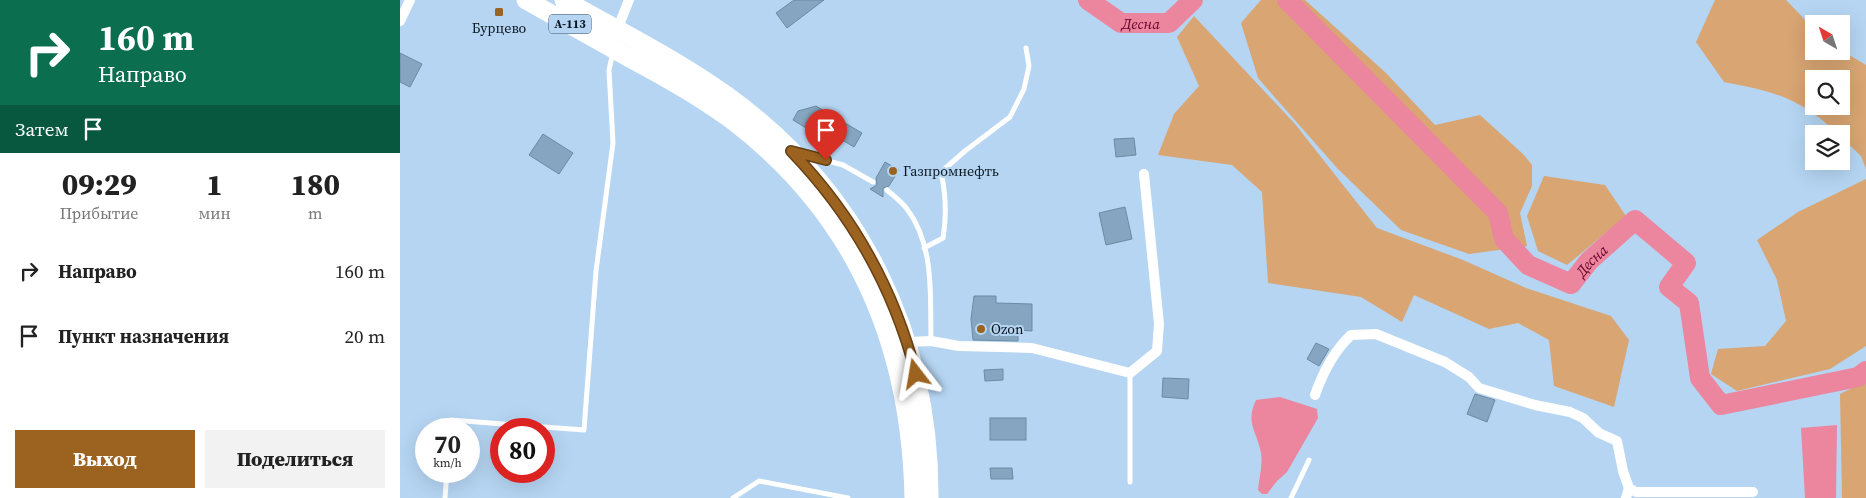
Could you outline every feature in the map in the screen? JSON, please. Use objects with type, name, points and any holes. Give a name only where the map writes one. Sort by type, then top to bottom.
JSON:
[{"type":"highway","name":"А-113","points":[[526,0],[708,103],[766,149],[805,188],[839,234],[871,291],[896,358],[904,393],[913,452],[914,498]]},
{"type":"highway","name":"А-113","points":[[564,0],[726,95],[763,124],[814,174],[858,235],[884,284],[908,342],[920,390],[930,456],[929,498]]},
{"type":"street","points":[[400,21],[410,0]]},
{"type":"street","points":[[617,30],[629,0]]},
{"type":"street","points":[[908,342],[932,341],[959,346],[1032,348],[1130,373],[1157,351],[1160,324],[1144,174]]},
{"type":"street","points":[[1316,395],[1322,377],[1340,345],[1351,334],[1376,334],[1445,362],[1479,388],[1535,405],[1570,412],[1583,418],[1599,433],[1618,441],[1628,493],[1753,492]]},
{"type":"lane","points":[[924,248],[943,238],[946,200],[941,172],[966,150],[1010,118],[1024,89],[1029,66],[1026,48]]},
{"type":"lane","points":[[480,422],[584,430],[596,271],[613,143],[610,70],[614,49]]},
{"type":"lane","points":[[791,151],[843,165],[873,182]]},
{"type":"lane","points":[[887,190],[906,208],[918,228],[929,264],[932,341]]},
{"type":"lane","points":[[1130,373],[1130,482]]},
{"type":"lane","points":[[1291,498],[1308,460]]},
{"type":"lane","points":[[733,498],[759,481],[848,498]]},
{"type":"lane","points":[[446,498],[447,483]]},
{"type":"shaded area","points":[[1261,0],[1305,0],[1386,73],[1435,125],[1480,115],[1523,154],[1532,165],[1532,186],[1520,213],[1527,246],[1469,254],[1401,230],[1337,168],[1258,78],[1241,23]]},
{"type":"shaded area","points":[[1715,0],[1786,0],[1805,20],[1805,60],[1850,60],[1850,55],[1866,65],[1866,169],[1861,156],[1850,146],[1850,125],[1828,125],[1815,115],[1850,115],[1850,70],[1805,70],[1805,108],[1772,93],[1724,82],[1696,42]]},
{"type":"shaded area","points":[[1194,16],[1295,124],[1377,228],[1463,260],[1526,288],[1611,316],[1629,340],[1614,407],[1554,386],[1549,340],[1518,323],[1489,329],[1414,295],[1402,322],[1361,297],[1268,283],[1262,192],[1232,165],[1158,155],[1174,114],[1199,86],[1177,37]]},
{"type":"shaded area","points":[[1544,176],[1605,185],[1626,216],[1567,265],[1538,251],[1527,216]]},
{"type":"shaded area","points":[[1866,179],[1866,346],[1830,369],[1737,391],[1711,374],[1718,349],[1765,346],[1786,321],[1777,280],[1757,240],[1798,212]]},
{"type":"shaded area","points":[[1866,381],[1866,498],[1842,498],[1840,394]]},
{"type":"shaded area","points":[[1280,397],[1317,409],[1318,418],[1287,472],[1267,494],[1262,494],[1258,490],[1261,453],[1253,427],[1253,408],[1256,400]]},
{"type":"shaded area","points":[[1837,425],[1836,498],[1805,498],[1801,428]]},
{"type":"building","points":[[794,0],[824,0],[787,28],[776,13]]},
{"type":"building","points":[[400,53],[422,64],[410,87],[400,82]]},
{"type":"building","points":[[816,106],[862,133],[854,147],[810,121],[806,128],[793,120],[798,111]]},
{"type":"building","points":[[543,134],[573,153],[559,174],[529,155]]},
{"type":"building","points":[[1134,138],[1136,155],[1116,157],[1114,139]]},
{"type":"building","points":[[885,162],[899,170],[889,186],[883,188],[883,197],[870,189],[877,185],[876,178]]},
{"type":"building","points":[[1125,207],[1132,239],[1106,245],[1099,213]]},
{"type":"building","points":[[974,296],[996,296],[996,303],[1032,304],[1032,331],[1018,330],[1018,341],[973,340],[971,319]]},
{"type":"building","points":[[1316,343],[1329,349],[1319,366],[1307,359]]},
{"type":"building","points":[[1003,369],[1003,380],[985,381],[984,370]]},
{"type":"building","points":[[1163,378],[1189,379],[1188,399],[1162,397]]},
{"type":"building","points":[[1475,394],[1495,400],[1487,422],[1467,414]]},
{"type":"building","points":[[990,418],[1026,418],[1026,440],[990,440]]},
{"type":"building","points":[[990,468],[1012,468],[1013,479],[991,479]]},
{"type":"waterway","name":"Десна","points":[[1088,0],[1121,23],[1169,23],[1193,0]]},
{"type":"waterway","name":"Десна","points":[[1287,0],[1498,213],[1504,239],[1528,265],[1571,284],[1589,261],[1635,220],[1686,263],[1669,287],[1689,303],[1700,378],[1721,405],[1858,377],[1866,371]]},
{"type":"place","name":"Бурцево","points":[[499,12]]},
{"type":"place","name":"Газпромнефть","points":[[893,171]]},
{"type":"place","name":"Ozon","points":[[981,329]]},
{"type":"route","points":[[826,160],[791,151],[814,174],[833,199],[854,228],[870,255],[898,314],[908,342],[916,374]]}]
